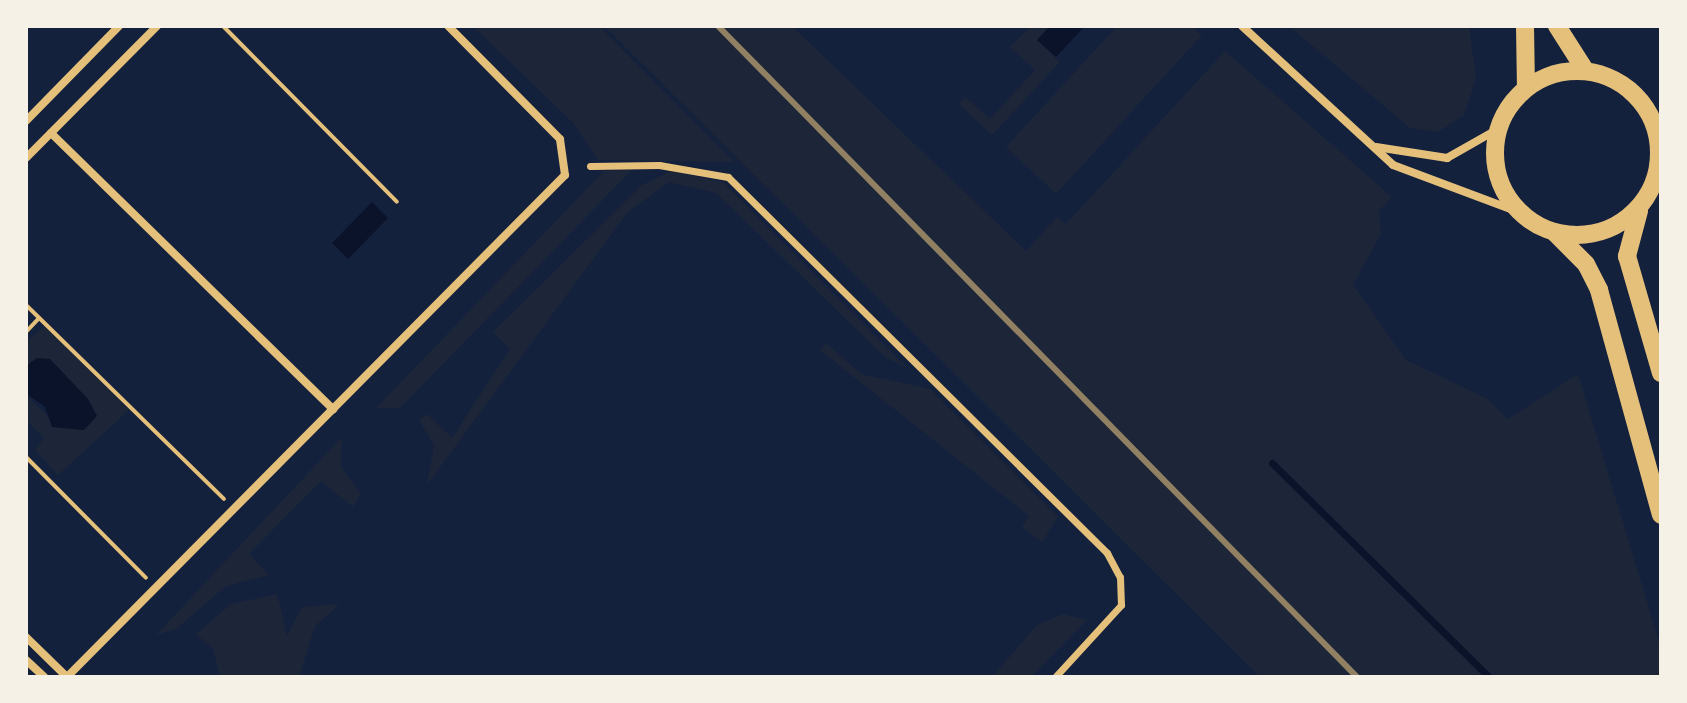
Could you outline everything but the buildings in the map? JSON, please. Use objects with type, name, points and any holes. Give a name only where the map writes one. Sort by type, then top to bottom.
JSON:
[{"type":"highway","points":[[1525,26],[1526,88]]},
{"type":"highway","points":[[1557,26],[1585,70]]},
{"type":"highway","points":[[1661,373],[1627,256],[1641,206],[1660,161],[1650,114],[1629,89],[1585,70],[1554,73],[1526,88],[1498,129],[1496,167],[1519,212],[1554,232],[1586,264],[1599,290],[1661,515]]},
{"type":"highway","points":[[1554,232],[1606,230],[1641,206]]},
{"type":"street","points":[[26,121],[30,109],[119,26]]},
{"type":"street","points":[[26,158],[157,26]]},
{"type":"street","points":[[26,637],[67,677],[565,175],[567,163],[560,139],[448,26]]},
{"type":"street","points":[[1242,26],[1371,146],[1423,180],[1519,212]]},
{"type":"street","points":[[1371,146],[1447,158],[1498,129]]},
{"type":"street","points":[[51,133],[333,409]]},
{"type":"street","points":[[590,166],[659,165],[728,177],[1107,553],[1120,577],[1121,605],[1100,632],[1055,677]]},
{"type":"street","points":[[26,660],[44,677]]},
{"type":"path","points":[[223,26],[397,202]]},
{"type":"path","points":[[26,305],[234,509]]},
{"type":"path","points":[[26,332],[39,318]]},
{"type":"path","points":[[26,457],[156,588]]},
{"type":"shaded area","points":[[473,26],[599,26],[734,162],[598,160],[573,123]]},
{"type":"shaded area","points":[[604,26],[792,26],[1026,251],[1057,217],[1066,224],[1225,51],[1392,197],[1379,211],[1381,234],[1353,285],[1406,360],[1486,398],[1508,419],[1578,374],[1661,648],[1661,677],[1260,677]]},
{"type":"shaded area","points":[[1031,26],[1050,26],[1037,40],[1060,62],[992,135],[959,104],[965,97],[990,119],[1035,70],[1010,47]]},
{"type":"shaded area","points":[[1050,26],[1085,26],[1056,57],[1037,40]]},
{"type":"shaded area","points":[[1117,26],[1192,26],[1202,35],[1056,194],[1006,147]]},
{"type":"shaded area","points":[[1289,26],[1469,26],[1476,78],[1464,115],[1438,132],[1410,128]]},
{"type":"shaded area","points":[[632,170],[400,408],[376,408],[604,171]]},
{"type":"shaded area","points":[[671,171],[723,182],[907,368],[885,357],[716,193],[669,182],[627,213],[427,485],[434,445],[419,420],[427,414],[452,438],[510,349],[493,332],[642,185]]},
{"type":"shaded area","points":[[372,202],[388,218],[348,259],[332,243]]},
{"type":"shaded area","points":[[45,326],[129,410],[58,475],[35,450],[44,438],[26,420],[26,395],[59,427],[79,427],[96,416],[50,359],[26,366],[26,342]]},
{"type":"shaded area","points":[[826,343],[861,374],[930,389],[1058,517],[1042,542],[1022,527],[1029,516],[820,350]]},
{"type":"shaded area","points":[[37,358],[50,359],[88,399],[97,416],[84,430],[52,427],[45,407],[27,394],[26,366]]},
{"type":"shaded area","points":[[342,437],[341,467],[361,494],[353,507],[321,481],[249,554],[269,575],[226,586],[176,629],[156,635]]},
{"type":"shaded area","points":[[277,594],[287,636],[302,607],[340,604],[315,626],[299,677],[220,677],[213,649],[196,634],[231,604]]},
{"type":"shaded area","points":[[1063,614],[1087,620],[1031,677],[992,677],[1037,625]]},
{"type":"waterway","points":[[1272,463],[1489,677]]},
{"type":"railway","points":[[718,26],[1357,677]]}]
